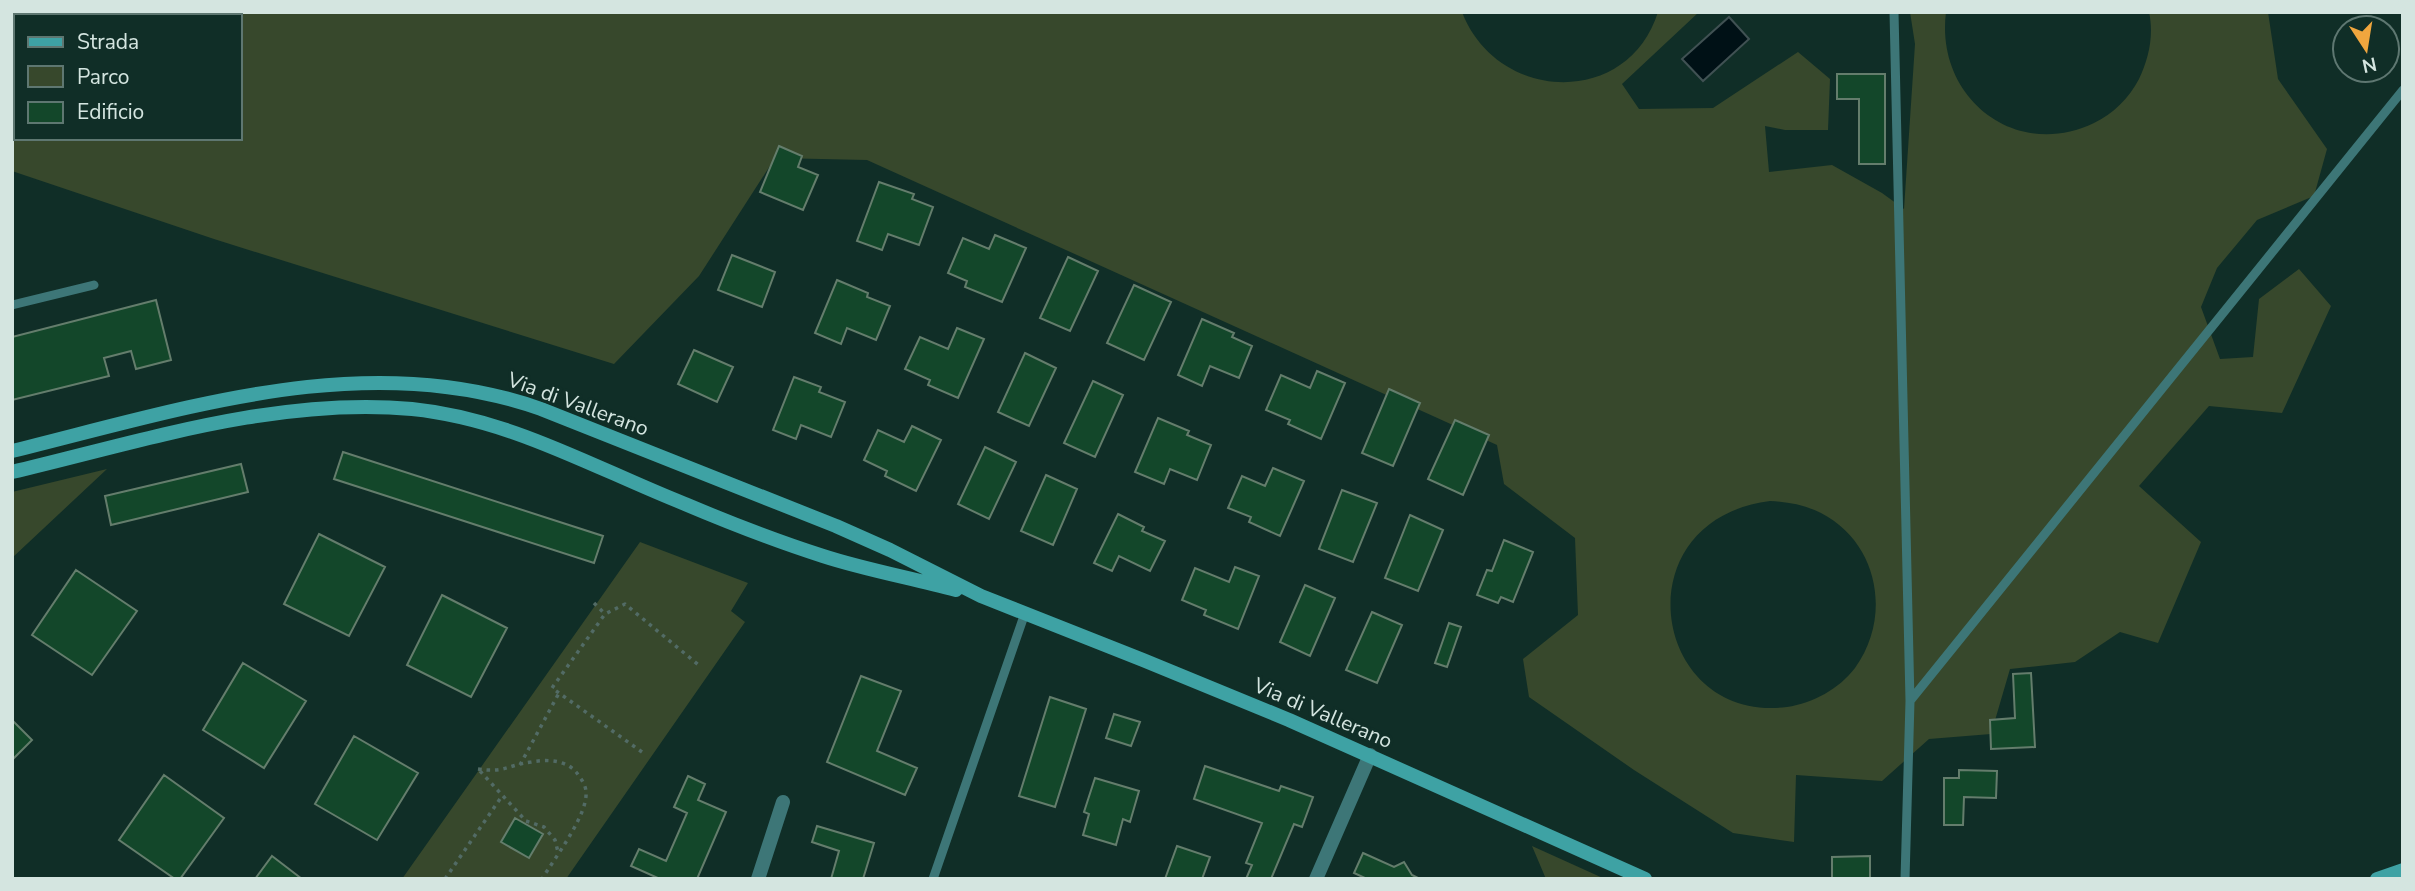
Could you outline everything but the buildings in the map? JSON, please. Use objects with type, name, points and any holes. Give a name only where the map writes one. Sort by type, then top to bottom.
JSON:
[{"type":"street","name":"Via di Vallerano","points":[[12,451],[224,400],[292,388],[385,383],[479,391],[515,400],[836,526],[981,596],[1168,670],[1370,755],[1645,879]]},
{"type":"street","name":"Via di Vallerano","points":[[12,472],[264,415],[350,407],[435,412],[509,429],[684,504],[823,556],[981,596]]},
{"type":"street","points":[[1316,879],[1370,755]]},
{"type":"street","points":[[758,879],[783,802]]},
{"type":"street","points":[[2377,879],[2403,870]]},
{"type":"lane","points":[[1894,12],[1910,701],[1905,879]]},
{"type":"lane","points":[[1910,701],[2403,90]]},
{"type":"lane","points":[[12,305],[94,285]]},
{"type":"lane","points":[[933,879],[1025,613]]},
{"type":"path","points":[[594,603],[606,614]]},
{"type":"path","points":[[642,752],[552,688],[606,614],[625,604],[701,667]]},
{"type":"path","points":[[519,765],[559,693]]},
{"type":"path","points":[[542,879],[582,812],[586,792],[580,777],[570,765],[556,761],[531,762],[495,772],[478,769],[526,821],[544,827],[555,840],[558,852]]},
{"type":"path","points":[[445,879],[502,796]]},
{"type":"green space","points":[[12,12],[209,14],[14,14],[14,140],[242,140],[242,14],[234,14],[235,12],[1462,12],[1479,42],[1503,64],[1531,77],[1562,82],[1592,78],[1620,65],[1642,43],[1658,12],[1699,12],[1622,84],[1639,109],[1713,108],[1798,52],[1830,79],[1828,130],[1785,130],[1765,126],[1769,172],[1832,165],[1882,193],[1904,209],[1915,44],[1910,12],[1946,12],[1946,43],[1953,71],[1967,94],[1986,114],[2010,127],[2036,134],[2065,133],[2094,123],[2108,115],[2125,99],[2139,79],[2148,55],[2151,38],[2149,12],[2268,12],[2278,79],[2327,149],[2314,196],[2257,220],[2217,268],[2201,307],[2220,359],[2253,357],[2259,299],[2299,269],[2331,306],[2282,413],[2209,406],[2139,486],[2201,542],[2158,643],[2120,632],[2075,662],[2010,669],[1991,734],[1929,739],[1882,781],[1796,775],[1794,842],[1733,833],[1634,770],[1529,697],[1523,659],[1578,615],[1575,538],[1504,484],[1497,445],[867,160],[775,158],[699,276],[614,364],[214,239],[12,171]],"holes":[[[1770,501],[1796,504],[1815,510],[1841,526],[1856,543],[1867,562],[1874,583],[1876,604],[1867,648],[1849,676],[1825,694],[1787,707],[1741,704],[1706,685],[1682,654],[1671,618],[1674,579],[1690,544],[1722,516]]]},
{"type":"green space","points":[[107,469],[12,558],[12,492]]},
{"type":"green space","points":[[640,542],[748,583],[731,611],[745,622],[566,879],[402,879]]},
{"type":"green space","points":[[1532,846],[1605,879],[1546,879]]},
{"type":"shaded area","points":[[1729,17],[1749,39],[1703,81],[1682,59]]}]
